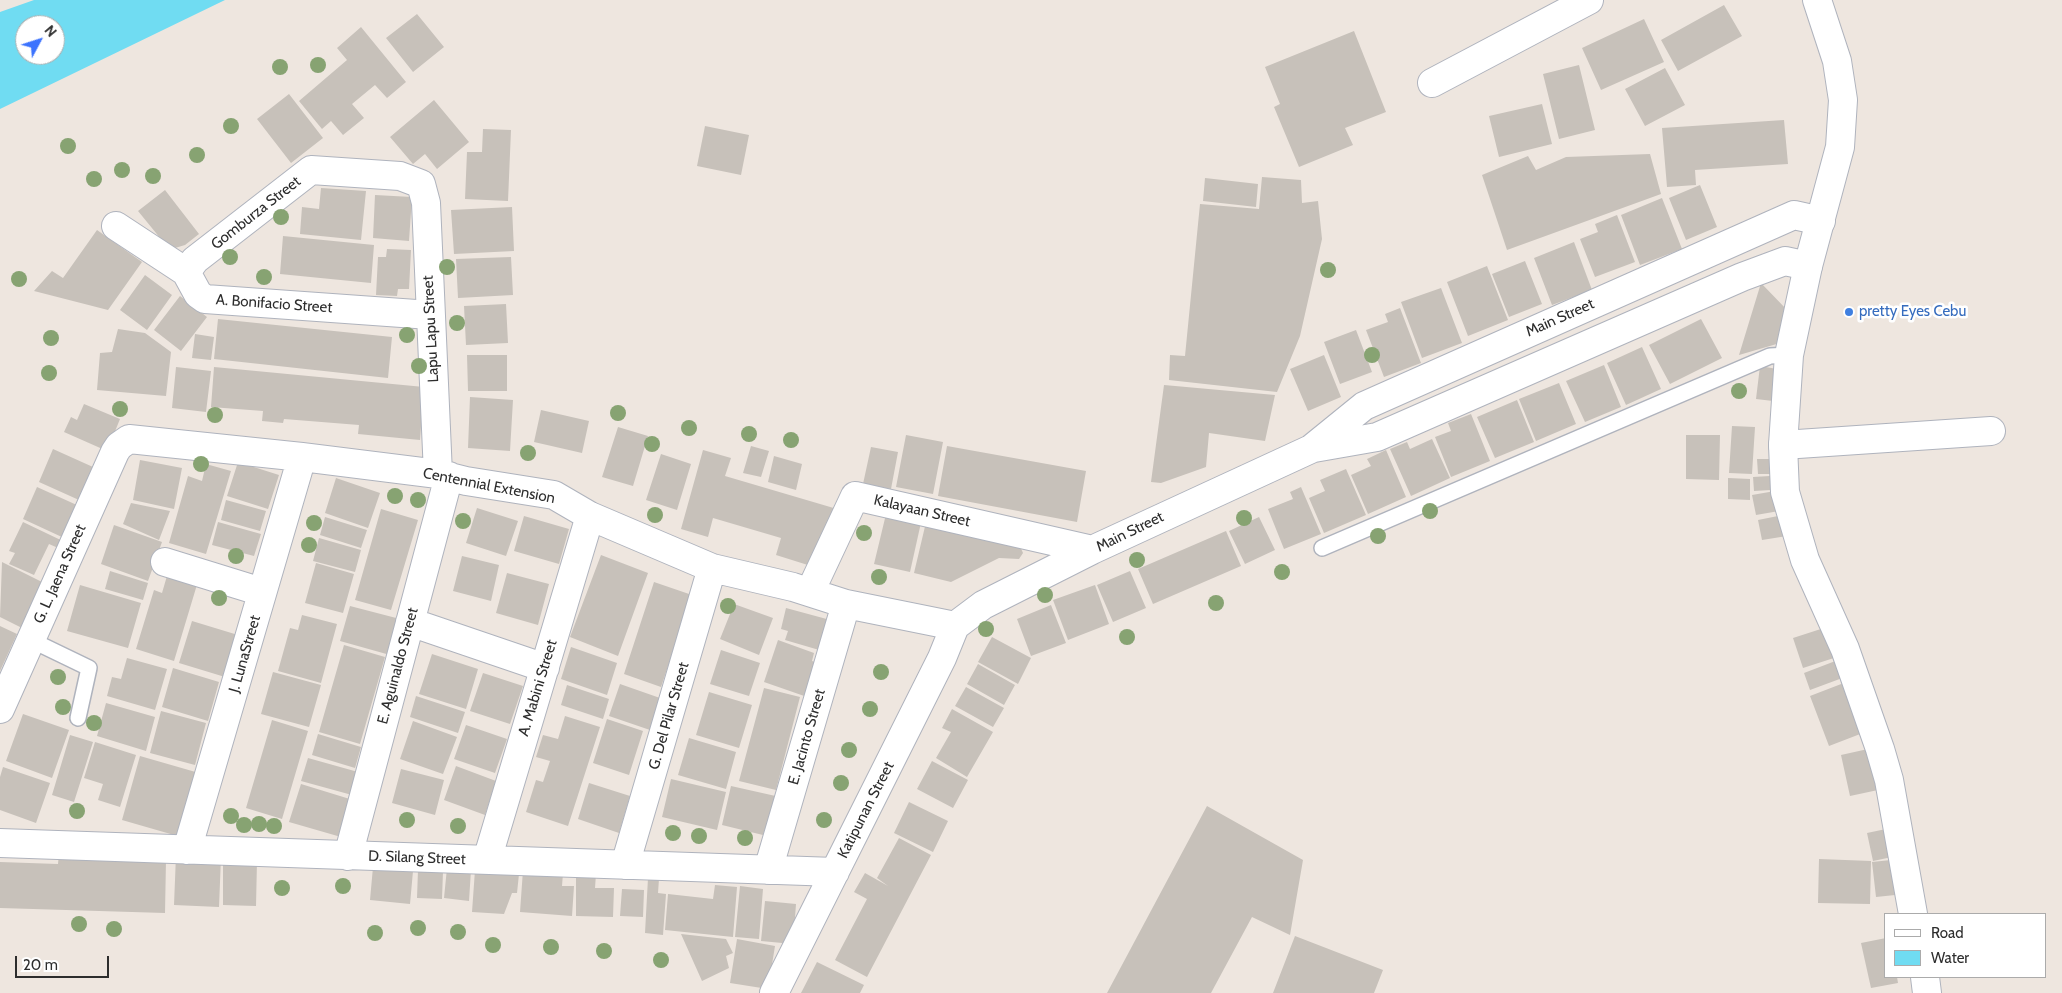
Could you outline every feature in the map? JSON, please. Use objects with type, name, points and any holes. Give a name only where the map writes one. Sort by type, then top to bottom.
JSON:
[{"type":"street","points":[[1432,84],[1589,0]]},
{"type":"street","points":[[1817,0],[1837,62],[1843,100],[1840,147],[1808,266],[1789,356],[1783,445],[1785,492],[1805,560],[1845,648],[1890,780],[1913,913]]},
{"type":"street","name":"Gomburza Street","points":[[186,272],[195,260],[311,170],[400,176],[411,178],[421,184]]},
{"type":"street","name":"Lapu Lapu Street","points":[[421,184],[426,202],[430,315],[444,475]]},
{"type":"street","name":"Main Street","points":[[955,626],[983,605],[1092,550],[1310,449],[1364,406],[1794,215],[1821,221]]},
{"type":"street","name":"A. Bonifacio Street","points":[[116,226],[186,272],[198,294],[205,299],[430,315]]},
{"type":"street","name":"Main Street","points":[[1310,449],[1377,437],[1742,277],[1785,261],[1808,266]]},
{"type":"street","points":[[1783,445],[1991,431]]},
{"type":"street","name":"Centennial Extension","points":[[124,441],[137,439],[302,457],[444,475],[466,481],[554,495],[590,516],[712,568],[810,592],[846,604],[955,626]]},
{"type":"street","name":"G. L. Jaena Street","points":[[0,709],[115,452],[124,441]]},
{"type":"street","name":"J. LunaStreet","points":[[187,850],[302,457]]},
{"type":"street","name":"E. Aguinaldo Street","points":[[348,856],[410,622],[444,475]]},
{"type":"street","name":"Kalayaan Street","points":[[810,592],[855,496],[1092,550]]},
{"type":"street","name":"A. Mabini Street","points":[[486,860],[590,516]]},
{"type":"street","points":[[165,562],[262,592]]},
{"type":"street","name":"G. Del Pilar Street","points":[[625,865],[712,568]]},
{"type":"street","name":"E. Jacinto Street","points":[[768,870],[846,604]]},
{"type":"street","points":[[410,622],[544,668]]},
{"type":"street","name":"Katipunan Street","points":[[774,993],[942,658],[955,626]]},
{"type":"street","name":"D. Silang Street","points":[[0,843],[835,872]]},
{"type":"street","points":[[1924,978],[1927,993]]},
{"type":"lane","points":[[1322,548],[1770,356],[1789,356]]},
{"type":"lane","points":[[31,640],[89,668],[78,718]]},
{"type":"water","points":[[34,0],[225,0],[0,109],[0,12]]},
{"type":"building","points":[[1724,5],[1742,36],[1678,71],[1661,40]]},
{"type":"building","points":[[417,14],[444,47],[413,72],[386,38]]},
{"type":"building","points":[[1644,19],[1664,62],[1601,90],[1582,48]]},
{"type":"building","points":[[361,27],[406,82],[387,98],[375,85],[352,104],[364,118],[343,135],[331,121],[322,129],[299,101],[347,60],[337,48]]},
{"type":"building","points":[[1354,31],[1386,112],[1345,128],[1353,145],[1299,167],[1274,107],[1280,104],[1265,67]]},
{"type":"building","points":[[1579,65],[1595,130],[1559,139],[1543,74]]},
{"type":"building","points":[[1665,68],[1685,105],[1645,126],[1625,89]]},
{"type":"building","points":[[289,94],[323,138],[291,163],[257,119]]},
{"type":"building","points":[[434,100],[469,142],[437,169],[425,154],[413,164],[390,137]]},
{"type":"building","points":[[1542,104],[1552,144],[1499,157],[1489,116]]},
{"type":"building","points":[[1784,120],[1788,164],[1695,170],[1696,185],[1667,187],[1662,128]]},
{"type":"building","points":[[705,126],[749,135],[741,175],[697,166]]},
{"type":"building","points":[[483,129],[511,130],[508,201],[465,199],[467,152],[482,152]]},
{"type":"building","points":[[1650,154],[1661,194],[1507,250],[1482,175],[1528,156],[1536,170],[1566,157]]},
{"type":"building","points":[[1262,177],[1301,180],[1302,203],[1318,201],[1322,239],[1300,336],[1277,392],[1169,380],[1170,355],[1185,356],[1200,204],[1259,209]]},
{"type":"building","points":[[1205,178],[1258,184],[1256,207],[1203,201]]},
{"type":"building","points":[[1700,185],[1717,227],[1686,240],[1669,198]]},
{"type":"building","points":[[321,188],[366,191],[361,240],[300,234],[302,207],[319,209]]},
{"type":"building","points":[[165,190],[199,234],[185,245],[175,248],[165,244],[138,211]]},
{"type":"building","points":[[375,195],[412,197],[409,241],[373,238]]},
{"type":"building","points":[[1662,198],[1682,249],[1640,265],[1621,215]]},
{"type":"building","points":[[512,207],[514,251],[454,254],[451,210]]},
{"type":"building","points":[[1617,215],[1635,262],[1595,277],[1580,239],[1598,232],[1595,224]]},
{"type":"building","points":[[97,230],[142,262],[108,310],[34,291],[52,271],[63,278]]},
{"type":"building","points":[[283,236],[374,245],[371,283],[280,274]]},
{"type":"building","points":[[1574,242],[1592,290],[1552,305],[1534,258]]},
{"type":"building","points":[[387,249],[411,250],[409,289],[398,289],[397,296],[376,295],[378,257],[386,257]]},
{"type":"building","points":[[511,257],[513,295],[458,298],[456,259]]},
{"type":"building","points":[[1525,261],[1542,304],[1509,317],[1492,274]]},
{"type":"building","points":[[1487,266],[1508,320],[1468,336],[1447,282]]},
{"type":"building","points":[[145,275],[172,295],[147,330],[120,310]]},
{"type":"building","points":[[1761,283],[1789,312],[1780,343],[1739,355]]},
{"type":"building","points":[[1441,288],[1462,343],[1422,358],[1401,302]]},
{"type":"building","points":[[180,296],[207,317],[181,351],[154,330]]},
{"type":"building","points":[[506,304],[508,343],[466,345],[464,306]]},
{"type":"building","points":[[1400,308],[1421,363],[1384,377],[1366,330],[1388,322],[1385,314]]},
{"type":"building","points":[[218,319],[392,337],[388,378],[214,359]]},
{"type":"building","points":[[1701,319],[1722,358],[1670,384],[1649,345]]},
{"type":"building","points":[[118,329],[145,333],[171,352],[166,396],[97,390],[100,353],[112,352]]},
{"type":"building","points":[[1356,330],[1372,372],[1340,384],[1324,342]]},
{"type":"building","points":[[195,334],[214,337],[211,360],[192,358]]},
{"type":"building","points":[[1642,347],[1661,389],[1626,405],[1607,363]]},
{"type":"building","points":[[467,355],[507,355],[507,391],[468,391]]},
{"type":"building","points":[[1324,355],[1341,397],[1308,411],[1290,369]]},
{"type":"building","points":[[1604,365],[1621,407],[1585,422],[1566,381]]},
{"type":"building","points":[[1760,366],[1777,369],[1773,401],[1756,399]]},
{"type":"building","points":[[176,367],[211,371],[206,412],[172,408]]},
{"type":"building","points":[[214,367],[424,387],[420,440],[358,434],[359,425],[284,419],[283,423],[262,421],[263,411],[211,407]]},
{"type":"building","points":[[1559,383],[1576,424],[1536,441],[1519,399]]},
{"type":"building","points":[[1164,385],[1275,395],[1265,441],[1209,433],[1206,467],[1161,483],[1151,482]]},
{"type":"building","points":[[470,397],[513,400],[510,451],[468,448]]},
{"type":"building","points":[[1517,400],[1534,442],[1495,458],[1477,417]]},
{"type":"building","points":[[84,404],[120,419],[107,451],[64,432],[71,417],[77,420]]},
{"type":"building","points":[[541,410],[589,421],[582,453],[534,442]]},
{"type":"building","points":[[1471,414],[1490,461],[1451,477],[1435,437],[1451,431],[1448,423]]},
{"type":"building","points":[[1732,426],[1755,427],[1752,474],[1729,473]]},
{"type":"building","points":[[618,427],[648,436],[633,486],[602,477]]},
{"type":"building","points":[[906,435],[943,442],[933,494],[896,487]]},
{"type":"building","points":[[1686,435],[1720,435],[1719,480],[1686,479]]},
{"type":"building","points":[[1432,439],[1450,478],[1411,496],[1390,449],[1407,442],[1410,449]]},
{"type":"building","points":[[751,446],[769,451],[761,477],[743,473]]},
{"type":"building","points":[[947,446],[1086,471],[1077,522],[938,496]]},
{"type":"building","points":[[871,447],[898,452],[891,489],[863,484]]},
{"type":"building","points":[[53,449],[93,467],[79,500],[39,482]]},
{"type":"building","points":[[703,450],[731,458],[725,476],[837,509],[811,566],[776,555],[781,538],[713,518],[708,537],[681,529]]},
{"type":"building","points":[[1386,450],[1406,497],[1368,514],[1351,475],[1371,466],[1367,459]]},
{"type":"building","points":[[661,454],[691,464],[677,510],[646,500]]},
{"type":"building","points":[[774,456],[802,464],[796,490],[768,482]]},
{"type":"building","points":[[1757,459],[1771,459],[1772,474],[1758,474]]},
{"type":"building","points":[[140,460],[182,468],[174,509],[133,500]]},
{"type":"building","points":[[238,462],[279,475],[268,509],[227,496]]},
{"type":"building","points":[[206,464],[231,471],[206,554],[169,543],[188,476],[202,481]]},
{"type":"building","points":[[1346,469],[1366,515],[1324,533],[1309,498],[1325,491],[1320,480]]},
{"type":"building","points":[[1770,476],[1771,490],[1754,491],[1753,477]]},
{"type":"building","points":[[336,478],[380,493],[368,528],[325,513]]},
{"type":"building","points":[[1728,478],[1750,479],[1750,500],[1728,499]]},
{"type":"building","points":[[37,487],[79,506],[64,538],[23,519]]},
{"type":"building","points":[[1301,487],[1321,534],[1284,549],[1268,509],[1293,499],[1290,492]]},
{"type":"building","points":[[1775,491],[1779,511],[1756,515],[1752,495]]},
{"type":"building","points":[[226,500],[266,511],[260,531],[221,520]]},
{"type":"building","points":[[131,503],[170,511],[159,540],[123,524]]},
{"type":"building","points":[[477,508],[518,521],[506,556],[466,543]]},
{"type":"building","points":[[381,509],[418,520],[391,610],[355,600]]},
{"type":"building","points":[[887,510],[922,518],[910,572],[874,564]]},
{"type":"building","points":[[1783,515],[1787,536],[1762,540],[1758,520]]},
{"type":"building","points":[[524,516],[569,529],[559,564],[514,551]]},
{"type":"building","points":[[325,517],[367,530],[361,548],[320,535]]},
{"type":"building","points":[[1259,517],[1275,550],[1245,564],[1229,531]]},
{"type":"building","points":[[927,518],[1019,544],[1023,553],[1019,559],[999,558],[951,582],[914,573]]},
{"type":"building","points":[[23,522],[69,544],[65,551],[49,544],[34,575],[9,564],[15,553],[9,551]]},
{"type":"building","points":[[218,522],[261,534],[254,556],[212,545]]},
{"type":"building","points":[[114,525],[162,542],[148,581],[101,564]]},
{"type":"building","points":[[1226,531],[1241,566],[1153,604],[1138,569]]},
{"type":"building","points":[[319,538],[361,550],[355,572],[313,561]]},
{"type":"building","points":[[601,555],[648,573],[618,656],[570,637]]},
{"type":"building","points":[[462,556],[499,565],[491,601],[453,591]]},
{"type":"building","points":[[2,562],[44,583],[22,628],[0,617]]},
{"type":"building","points":[[316,563],[354,574],[343,613],[305,603]]},
{"type":"building","points":[[169,569],[199,578],[174,661],[136,649],[154,590],[162,593]]},
{"type":"building","points":[[110,571],[148,583],[143,600],[105,589]]},
{"type":"building","points":[[1130,571],[1146,608],[1113,622],[1097,585]]},
{"type":"building","points":[[507,573],[549,584],[538,625],[496,613]]},
{"type":"building","points":[[654,582],[692,595],[661,687],[624,674]]},
{"type":"building","points":[[80,585],[141,603],[128,648],[67,631]]},
{"type":"building","points":[[1095,585],[1109,624],[1068,640],[1053,600]]},
{"type":"building","points":[[734,604],[773,618],[759,655],[720,639]]},
{"type":"building","points":[[1051,605],[1066,643],[1031,656],[1017,619]]},
{"type":"building","points":[[350,606],[400,619],[390,655],[340,641]]},
{"type":"building","points":[[786,608],[834,621],[826,652],[785,640],[788,631],[781,629]]},
{"type":"building","points":[[302,615],[337,624],[321,683],[278,671],[290,628],[298,630]]},
{"type":"building","points":[[192,621],[238,635],[225,677],[179,663]]},
{"type":"building","points":[[0,626],[17,634],[0,671]]},
{"type":"building","points":[[1827,627],[1837,657],[1803,668],[1793,638]]},
{"type":"building","points":[[992,637],[1031,658],[1018,684],[978,662]]},
{"type":"building","points":[[778,640],[814,653],[812,661],[821,664],[810,698],[764,682]]},
{"type":"building","points":[[344,645],[385,657],[360,744],[319,732]]},
{"type":"building","points":[[571,647],[617,663],[607,695],[561,679]]},
{"type":"building","points":[[721,650],[760,663],[749,696],[710,684]]},
{"type":"building","points":[[432,654],[478,669],[466,709],[419,694]]},
{"type":"building","points":[[127,658],[167,669],[155,710],[107,696],[112,677],[121,679]]},
{"type":"building","points":[[1838,660],[1845,677],[1810,690],[1804,673]]},
{"type":"building","points":[[978,664],[1015,685],[1004,705],[967,684]]},
{"type":"building","points":[[173,668],[219,682],[208,721],[162,707]]},
{"type":"building","points":[[273,672],[321,685],[309,727],[261,714]]},
{"type":"building","points":[[483,673],[523,686],[510,724],[470,711]]},
{"type":"building","points":[[1849,681],[1868,731],[1829,746],[1810,696]]},
{"type":"building","points":[[620,684],[660,698],[650,730],[609,716]]},
{"type":"building","points":[[567,685],[609,699],[603,719],[561,705]]},
{"type":"building","points":[[966,687],[1004,708],[993,727],[955,706]]},
{"type":"building","points":[[764,688],[800,697],[776,790],[739,781]]},
{"type":"building","points":[[709,692],[752,705],[739,748],[696,735]]},
{"type":"building","points":[[416,696],[465,712],[458,733],[410,717]]},
{"type":"building","points":[[106,703],[155,717],[146,751],[97,736]]},
{"type":"building","points":[[952,709],[993,732],[967,777],[936,758],[951,732],[942,728]]},
{"type":"building","points":[[161,711],[206,723],[195,765],[150,753]]},
{"type":"building","points":[[23,714],[69,730],[52,778],[6,761]]},
{"type":"building","points":[[565,716],[600,727],[568,826],[526,812],[536,780],[543,782],[550,761],[536,757],[543,735],[558,739]]},
{"type":"building","points":[[607,719],[643,731],[629,775],[593,763]]},
{"type":"building","points":[[272,720],[308,731],[282,819],[246,808]]},
{"type":"building","points":[[413,721],[457,737],[443,774],[400,759]]},
{"type":"building","points":[[466,725],[507,739],[495,773],[454,759]]},
{"type":"building","points":[[318,734],[361,747],[355,768],[312,755]]},
{"type":"building","points":[[70,735],[93,742],[74,802],[52,795]]},
{"type":"building","points":[[689,738],[736,752],[726,789],[678,775]]},
{"type":"building","points":[[95,742],[136,755],[120,807],[98,800],[103,784],[84,778]]},
{"type":"building","points":[[1868,749],[1878,790],[1850,796],[1841,755]]},
{"type":"building","points":[[140,756],[199,773],[181,837],[122,820]]},
{"type":"building","points":[[308,758],[358,772],[352,795],[301,781]]},
{"type":"building","points":[[932,761],[968,780],[953,808],[917,789]]},
{"type":"building","points":[[456,766],[496,781],[485,815],[444,800]]},
{"type":"building","points":[[3,767],[50,783],[36,823],[0,810],[0,777]]},
{"type":"building","points":[[401,769],[444,780],[435,815],[392,803]]},
{"type":"building","points":[[671,779],[726,792],[717,830],[662,817]]},
{"type":"building","points":[[589,783],[630,796],[619,833],[578,819]]},
{"type":"building","points":[[301,784],[353,800],[341,837],[289,822]]},
{"type":"building","points":[[731,786],[780,797],[773,827],[766,826],[763,835],[722,825]]},
{"type":"building","points":[[909,802],[948,821],[933,852],[894,833]]},
{"type":"building","points":[[1207,806],[1303,860],[1290,935],[1252,917],[1211,993],[1107,993]]},
{"type":"building","points":[[1886,829],[1892,857],[1873,861],[1867,833]]},
{"type":"building","points":[[899,838],[931,855],[867,977],[835,960],[867,899],[854,892],[865,873],[888,886],[877,878]]},
{"type":"building","points":[[59,853],[166,860],[165,913],[0,908],[0,862],[58,864]]},
{"type":"building","points":[[176,855],[221,857],[219,907],[174,905]]},
{"type":"building","points":[[1819,859],[1871,861],[1870,904],[1818,903]]},
{"type":"building","points":[[223,860],[257,861],[256,906],[223,905]]},
{"type":"building","points":[[1891,860],[1895,895],[1876,897],[1872,862]]},
{"type":"building","points":[[373,867],[413,871],[410,904],[370,900]]},
{"type":"building","points":[[447,868],[471,870],[469,901],[444,898]]},
{"type":"building","points":[[418,870],[443,871],[442,899],[417,898]]},
{"type":"building","points":[[475,870],[519,874],[517,893],[512,893],[504,914],[472,912]]},
{"type":"building","points":[[523,870],[563,873],[562,886],[574,886],[572,916],[520,912]]},
{"type":"building","points":[[576,873],[596,874],[595,888],[614,888],[613,917],[576,916]]},
{"type":"building","points":[[648,878],[659,879],[658,893],[666,894],[663,935],[645,933]]},
{"type":"building","points":[[715,885],[737,887],[733,937],[665,930],[668,894],[713,899]]},
{"type":"building","points":[[740,886],[763,889],[759,939],[735,937]]},
{"type":"building","points":[[622,889],[644,890],[643,917],[620,916]]},
{"type":"building","points":[[765,901],[796,904],[793,944],[761,941]]},
{"type":"building","points":[[681,934],[726,939],[733,953],[726,956],[729,968],[702,981]]},
{"type":"building","points":[[1295,936],[1383,970],[1374,993],[1273,993]]},
{"type":"building","points":[[1884,938],[1884,978],[1897,978],[1898,983],[1871,988],[1861,943]]},
{"type":"building","points":[[737,939],[775,946],[768,989],[730,983]]},
{"type":"building","points":[[817,962],[864,985],[860,993],[801,993]]},
{"type":"place","name":"pretty Eyes Cebu","points":[[1849,312]]}]
